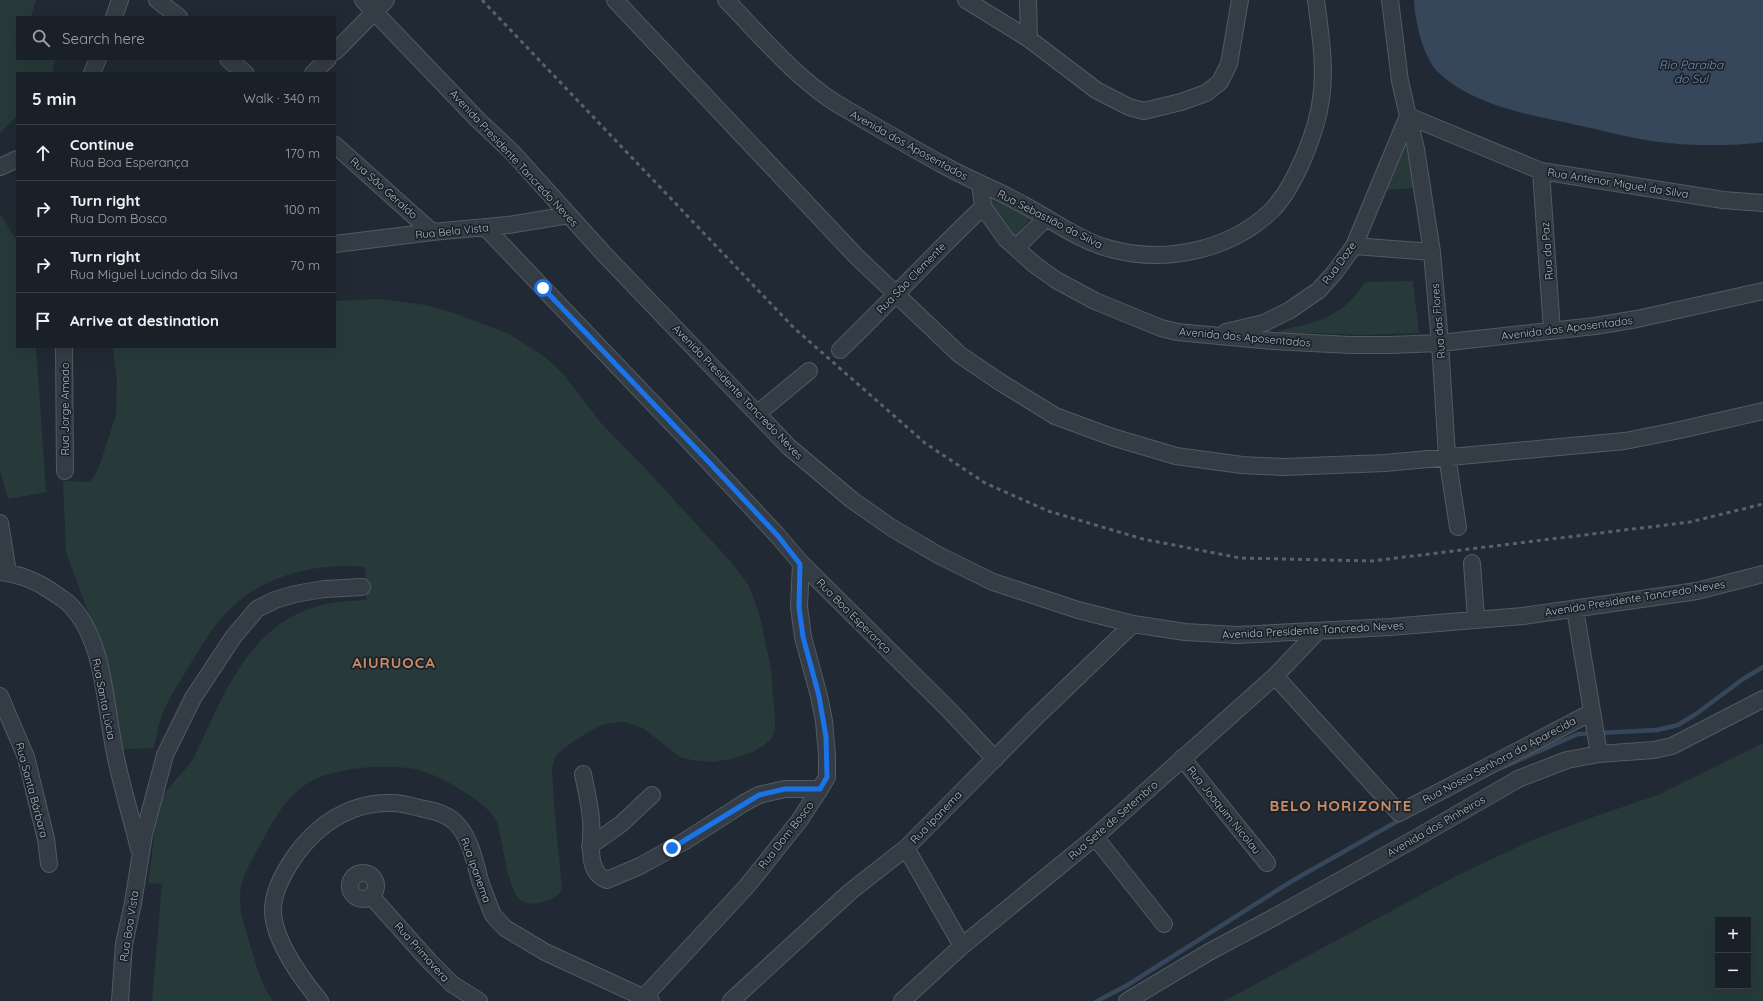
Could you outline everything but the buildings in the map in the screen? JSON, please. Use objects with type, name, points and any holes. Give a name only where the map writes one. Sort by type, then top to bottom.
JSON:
[{"type":"street","points":[[114,16],[120,0]]},
{"type":"street","points":[[157,0],[178,16]]},
{"type":"street","name":"Avenida Presidente Tancredo Neves","points":[[363,0],[478,120],[512,152],[691,346],[758,413],[789,447],[830,483],[869,513],[917,543],[993,582],[1078,610],[1134,624],[1185,632],[1237,635],[1318,631],[1476,619],[1575,609],[1698,591],[1763,574]]},
{"type":"street","points":[[336,51],[386,0]]},
{"type":"street","points":[[615,0],[856,256],[960,355],[1055,416],[1112,437],[1176,456],[1242,465],[1284,467],[1385,463],[1625,440],[1680,430],[1763,411]]},
{"type":"street","name":"Avenida dos Aposentados","points":[[726,0],[794,69],[822,94],[927,156],[980,183],[983,207],[1006,239],[1056,280],[1095,301],[1161,328],[1200,335],[1273,341],[1350,345],[1440,343],[1595,326],[1637,319],[1763,291]]},
{"type":"street","points":[[966,0],[1029,39],[1096,90],[1130,107],[1144,110],[1181,102],[1206,93],[1220,82],[1229,64],[1240,0]]},
{"type":"street","points":[[1028,0],[1029,39]]},
{"type":"street","name":"Rua Sebastião da Silva","points":[[980,183],[1022,204],[1082,238],[1109,249],[1122,252],[1162,254],[1180,253],[1219,244],[1236,236],[1274,208],[1297,172],[1306,153],[1321,101],[1322,82],[1316,0]]},
{"type":"street","points":[[1390,0],[1400,81],[1408,116]]},
{"type":"street","points":[[92,72],[98,60]]},
{"type":"street","points":[[229,60],[244,72]]},
{"type":"street","points":[[314,72],[327,60]]},
{"type":"street","name":"Rua Antenor Miguel da Silva","points":[[1408,116],[1541,171],[1723,200],[1763,203]]},
{"type":"street","name":"Rua Doze","points":[[1200,335],[1251,327],[1277,317],[1290,310],[1319,290],[1354,246],[1408,116]]},
{"type":"street","name":"Rua das Flores","points":[[1408,116],[1416,150],[1432,252],[1440,343],[1447,456],[1458,527]]},
{"type":"street","name":"Rua São Geraldo","points":[[336,146],[432,232]]},
{"type":"street","points":[[0,168],[16,160]]},
{"type":"street","name":"Rua da Paz","points":[[1541,171],[1552,331]]},
{"type":"street","name":"Rua São Clemente","points":[[840,350],[983,207]]},
{"type":"street","name":"Rua Bela Vista","points":[[336,244],[485,227],[569,215]]},
{"type":"street","points":[[1016,248],[1046,218]]},
{"type":"street","name":"Rua Boa Esperança","points":[[485,227],[778,536],[800,564],[950,711],[995,759]]},
{"type":"street","points":[[1354,246],[1432,252]]},
{"type":"street","name":"Rua Jorge Amado","points":[[64,348],[65,471]]},
{"type":"street","points":[[758,413],[809,371]]},
{"type":"street","points":[[0,523],[4,573]]},
{"type":"street","points":[[1472,563],[1476,619]]},
{"type":"street","name":"Rua Dom Bosco","points":[[648,999],[747,886],[799,821],[827,777],[825,729],[819,696],[803,637],[799,607],[800,564]]},
{"type":"street","name":"Rua Santa Lúcia","points":[[4,573],[34,581],[68,602],[80,618],[88,634],[100,668],[115,756],[140,852]]},
{"type":"street","name":"Rua Boa Vista","points":[[120,1001],[124,944],[133,903],[140,852],[165,754],[193,698],[223,651],[244,623],[257,610],[282,598],[324,589],[362,587]]},
{"type":"street","points":[[1575,609],[1598,749]]},
{"type":"street","name":"Rua Ipanema","points":[[731,1001],[851,891],[906,848],[1134,624]]},
{"type":"street","name":"Rua Sete de Setembro","points":[[902,1001],[962,946],[1095,837],[1275,676],[1318,631]]},
{"type":"street","name":"Rua Nossa Senhora da Aparecida","points":[[1275,676],[1399,813],[1593,718]]},
{"type":"street","name":"Rua Santa Bárbara","points":[[0,696],[26,757],[46,839],[49,864]]},
{"type":"street","name":"Avenida dos Pinheiros","points":[[1134,999],[1209,952],[1418,838],[1518,779],[1598,749],[1654,750],[1672,746],[1763,699]]},
{"type":"street","name":"Rua Joaquim Nicolau","points":[[1182,758],[1266,863]]},
{"type":"street","points":[[583,774],[591,821],[590,846],[592,858],[596,870],[604,879],[610,880],[685,841],[759,795],[785,789],[820,789]]},
{"type":"street","points":[[590,846],[621,824],[652,795]]},
{"type":"street","name":"Rua Ipanema","points":[[320,1001],[302,979],[288,956],[275,923],[274,904],[279,884],[296,854],[320,827],[347,811],[363,806],[394,803],[444,814],[456,823],[466,838],[493,916],[499,924],[545,952],[648,999]]},
{"type":"street","points":[[1095,837],[1164,924]]},
{"type":"street","points":[[906,848],[962,946]]},
{"type":"street","name":"Rua Primavera","points":[[371,896],[430,962],[452,984],[479,1001]]},
{"type":"green space","points":[[0,0],[36,0],[31,16],[16,16],[16,60],[55,60],[52,72],[16,72],[16,117],[0,133]]},
{"type":"green space","points":[[1407,141],[1414,188],[1387,190]]},
{"type":"green space","points":[[985,197],[1031,217],[1014,239]]},
{"type":"green space","points":[[0,214],[16,239],[16,348],[36,348],[46,492],[8,499],[0,471]]},
{"type":"green space","points":[[1413,281],[1419,333],[1363,335],[1317,333],[1280,334],[1278,332],[1315,322],[1337,311],[1356,295],[1365,282]]},
{"type":"green space","points":[[379,299],[425,305],[454,313],[509,334],[545,357],[564,375],[601,423],[644,467],[732,563],[749,586],[759,613],[771,669],[775,729],[772,738],[753,752],[731,759],[713,762],[680,757],[643,728],[624,722],[599,726],[571,743],[556,755],[552,767],[554,806],[562,888],[559,894],[554,897],[543,902],[530,904],[521,901],[515,893],[506,864],[498,824],[495,818],[480,803],[451,784],[420,770],[388,767],[358,768],[329,774],[316,779],[305,785],[291,797],[279,812],[250,862],[242,881],[240,902],[242,916],[260,977],[273,1001],[152,1001],[162,884],[148,883],[156,820],[160,802],[171,785],[193,759],[229,686],[256,646],[274,629],[294,615],[318,606],[366,600],[365,567],[329,567],[293,573],[275,579],[244,597],[224,615],[213,629],[174,691],[162,715],[154,748],[123,749],[99,642],[66,552],[63,481],[90,482],[100,464],[116,415],[117,380],[113,348],[336,348],[336,301]]},
{"type":"green space","points":[[1763,743],[1763,1001],[1224,1001],[1458,875],[1530,841],[1596,816],[1658,795]]},
{"type":"green space","points":[[363,874],[371,877],[374,885],[371,893],[363,896],[355,893],[352,885],[355,877]]},
{"type":"water","name":"Rio Paraiba do Sul","points":[[1414,0],[1763,0],[1763,142],[1736,145],[1707,145],[1651,141],[1542,118],[1504,108],[1486,101],[1453,84],[1433,66],[1424,49],[1418,29]]},
{"type":"waterway","points":[[1501,768],[1578,734],[1657,730],[1678,725],[1696,714],[1743,679],[1763,667]]},
{"type":"waterway","points":[[1097,1001],[1126,986],[1292,881],[1403,818]]},
{"type":"railway","points":[[482,0],[794,328],[925,443],[985,483],[1048,511],[1143,539],[1240,558],[1372,561],[1690,522],[1763,504]]},
{"type":"district","name":"AIURUOCA","points":[[394,663]]},
{"type":"district","name":"BELO HORIZONTE","points":[[1341,806]]},
{"type":"route","points":[[543,288],[778,536],[800,564],[799,607],[803,637],[819,696],[824,721],[827,777],[820,789],[785,789],[759,795],[672,848]]}]
